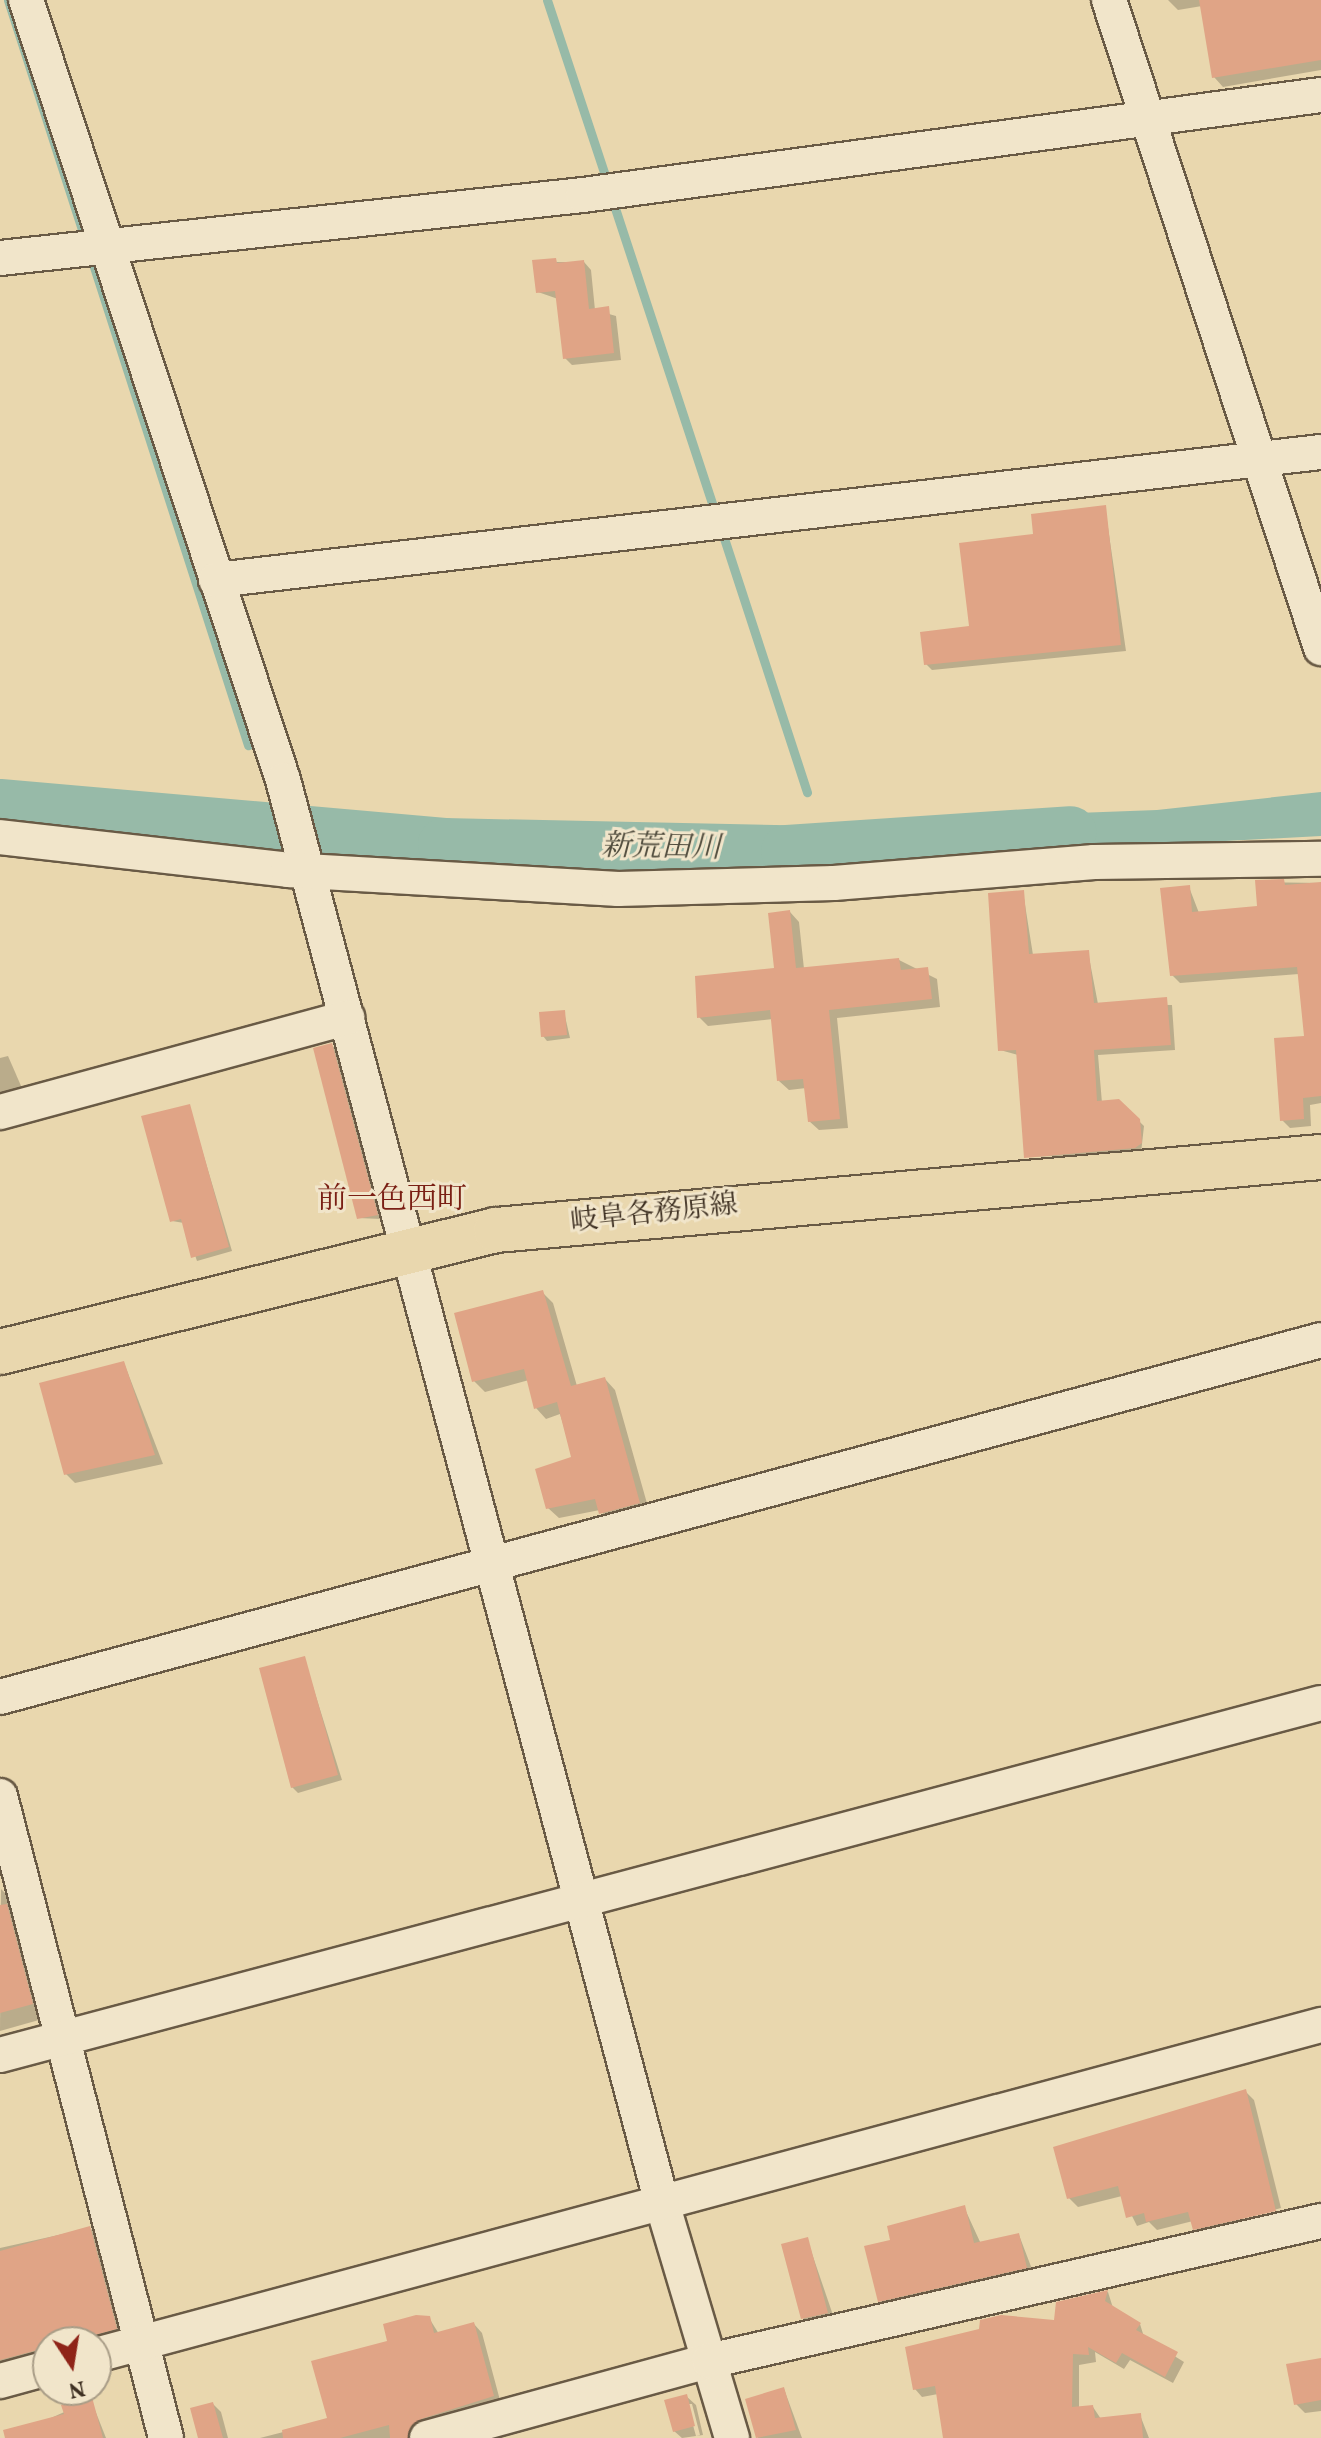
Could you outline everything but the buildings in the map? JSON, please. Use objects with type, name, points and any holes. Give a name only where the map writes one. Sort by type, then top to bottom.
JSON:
[{"type":"main road","name":"岐阜各務原線","points":[[0,1352],[413,1246],[496,1230],[866,1192],[1321,1157]]},
{"type":"street","points":[[26,0],[288,801],[413,1246],[662,2203],[732,2438]]},
{"type":"street","points":[[1109,0],[1321,648]]},
{"type":"street","points":[[0,258],[583,195],[1149,122],[1321,95]]},
{"type":"street","points":[[216,580],[1261,462],[1321,452]]},
{"type":"street","points":[[0,837],[618,889],[834,883],[1094,862],[1321,859]]},
{"type":"street","points":[[0,1112],[347,1018]]},
{"type":"street","points":[[0,1697],[1321,1340]]},
{"type":"street","points":[[0,2055],[1321,1703]]},
{"type":"street","points":[[0,1796],[137,2344],[166,2438]]},
{"type":"street","points":[[112,2351],[1321,2025]]},
{"type":"street","points":[[427,2438],[709,2361],[1321,2221]]},
{"type":"street","points":[[0,2381],[32,2372]]},
{"type":"shaded area","points":[[1321,792],[1321,836],[1001,853],[998,816],[1157,810]]},
{"type":"waterway","points":[[8,0],[248,745]]},
{"type":"waterway","points":[[547,0],[608,184]]},
{"type":"waterway","points":[[612,199],[716,515]]},
{"type":"waterway","points":[[721,529],[807,792]]},
{"type":"waterway","name":"新荒田川","points":[[0,805],[444,844],[787,851],[1070,832]]},
{"type":"district","name":"前一色西町","points":[[392,1200]]}]
